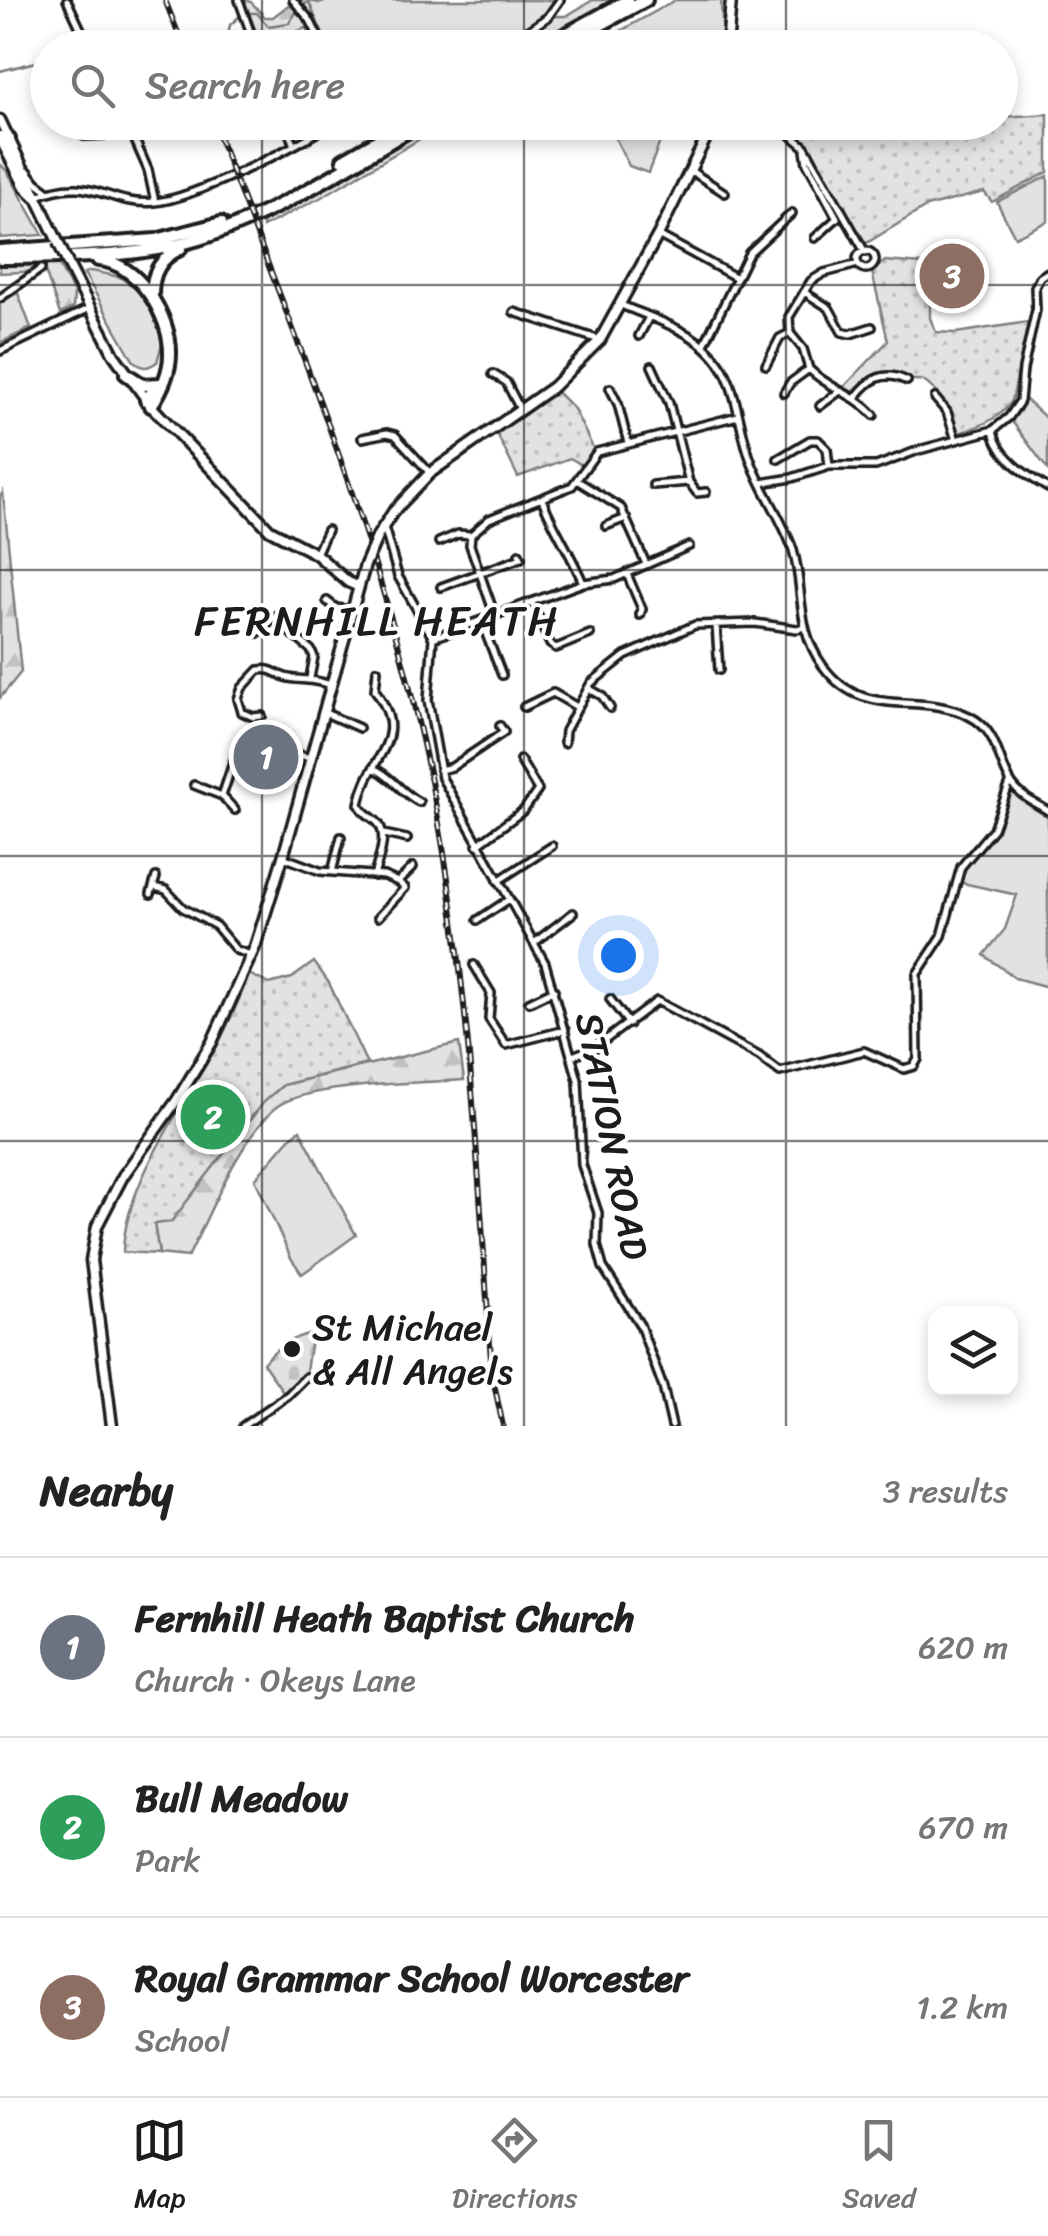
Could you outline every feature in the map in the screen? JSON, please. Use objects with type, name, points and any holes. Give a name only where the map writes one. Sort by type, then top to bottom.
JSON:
[{"type":"highway","points":[[574,30],[628,0]]},
{"type":"highway","points":[[591,30],[646,0]]},
{"type":"highway","points":[[3,252],[156,240],[215,226],[286,192],[377,140]]},
{"type":"highway","points":[[152,301],[155,272],[162,260],[200,238],[284,201],[392,140]]},
{"type":"highway","points":[[3,252],[87,256],[148,250],[200,238]]},
{"type":"highway","points":[[87,256],[116,262],[128,269],[142,281],[152,301],[170,348],[170,362],[149,403]]},
{"type":"highway","points":[[126,374],[143,385],[161,382]]},
{"type":"main road","points":[[728,30],[731,0]]},
{"type":"main road","points":[[0,120],[2,136],[25,187],[36,200]]},
{"type":"main road","points":[[2,136],[22,166],[126,374],[270,530],[316,554],[357,586]]},
{"type":"main road","points":[[112,1426],[90,1260],[98,1226],[123,1176],[196,1070],[251,956],[283,857],[365,565],[393,512],[430,473],[521,411],[570,372],[600,340],[706,140]]},
{"type":"street","points":[[67,0],[80,30]]},
{"type":"street","points":[[239,0],[250,30]]},
{"type":"street","points":[[292,0],[316,30]]},
{"type":"street","points":[[530,30],[548,18],[560,0]]},
{"type":"street","points":[[135,140],[148,170],[155,202]]},
{"type":"street","points":[[292,140],[294,144]]},
{"type":"street","points":[[36,200],[52,191],[79,186],[136,202],[184,196],[301,140]]},
{"type":"street","points":[[798,140],[805,146],[865,252],[874,257],[873,265],[866,269],[858,264],[817,277],[789,318],[790,333],[804,349],[809,370],[856,397],[874,415]]},
{"type":"street","points":[[805,146],[807,164],[837,218],[816,238]]},
{"type":"street","points":[[22,166],[36,182],[52,191]]},
{"type":"street","points":[[691,171],[725,194]]},
{"type":"street","points":[[704,345],[749,253],[780,219],[792,213]]},
{"type":"street","points":[[658,235],[737,278]]},
{"type":"street","points":[[858,264],[858,257],[865,252]]},
{"type":"street","points":[[0,298],[41,269]]},
{"type":"street","points":[[762,484],[829,466],[876,466],[993,430],[1010,417],[1020,401],[1036,310],[1035,286],[1048,272]]},
{"type":"street","points":[[804,292],[828,308],[842,332],[850,334],[872,328]]},
{"type":"street","points":[[621,305],[686,333],[720,363],[729,381],[750,458],[792,548],[804,627],[824,668],[871,702],[946,708],[984,726],[1011,782],[1048,811]]},
{"type":"street","points":[[0,351],[90,308]]},
{"type":"street","points":[[514,312],[600,340]]},
{"type":"street","points":[[638,336],[649,317]]},
{"type":"street","points":[[770,361],[780,338],[790,333]]},
{"type":"street","points":[[652,366],[670,403],[689,482],[697,493],[706,492]]},
{"type":"street","points":[[784,393],[790,383],[809,370]]},
{"type":"street","points":[[493,374],[506,382],[521,411]]},
{"type":"street","points":[[856,397],[867,383],[884,376],[907,382]]},
{"type":"street","points":[[610,388],[628,443]]},
{"type":"street","points":[[820,406],[840,390]]},
{"type":"street","points":[[935,398],[947,412],[956,440]]},
{"type":"street","points":[[495,616],[470,545],[471,535],[489,519],[542,500],[578,481],[597,452],[738,416]]},
{"type":"street","points":[[993,430],[994,439]]},
{"type":"street","points":[[982,434],[994,439],[1024,475],[1048,488]]},
{"type":"street","points":[[362,438],[396,435],[430,473]]},
{"type":"street","points":[[781,455],[810,440],[818,440],[827,449],[829,466]]},
{"type":"street","points":[[578,481],[612,500],[626,518],[646,564]]},
{"type":"street","points":[[653,485],[689,482]]},
{"type":"street","points":[[542,500],[584,583]]},
{"type":"street","points":[[606,526],[626,518]]},
{"type":"street","points":[[316,554],[329,529]]},
{"type":"street","points":[[381,531],[398,576],[433,638],[584,583],[627,574],[689,546]]},
{"type":"street","points":[[439,542],[458,534],[471,535]]},
{"type":"street","points":[[442,588],[521,558],[519,554]]},
{"type":"street","points":[[627,574],[642,608],[640,615]]},
{"type":"street","points":[[327,601],[336,608],[350,610]]},
{"type":"street","points":[[532,603],[550,644],[556,648],[590,634]]},
{"type":"street","points":[[258,633],[284,610]]},
{"type":"street","points":[[274,619],[311,650],[314,657],[310,678]]},
{"type":"street","points":[[482,621],[502,675]]},
{"type":"street","points":[[561,741],[588,688],[602,672],[625,656],[684,628],[755,623],[804,627]]},
{"type":"street","points":[[716,625],[719,670]]},
{"type":"street","name":"STATION ROAD","points":[[433,638],[428,700],[440,770],[477,846],[534,943],[554,990],[578,1080],[582,1165],[598,1213],[597,1246],[603,1266],[640,1325],[663,1387],[671,1426]]},
{"type":"street","points":[[262,716],[248,716],[238,706],[242,688],[259,670],[270,669],[288,678],[310,678],[330,684]]},
{"type":"street","points":[[374,876],[384,834],[379,823],[358,804],[392,726],[387,707],[375,690],[377,670]]},
{"type":"street","points":[[588,688],[602,696],[610,708]]},
{"type":"street","points":[[528,707],[553,693],[577,707]]},
{"type":"street","points":[[323,712],[359,728]]},
{"type":"street","points":[[440,770],[452,767],[504,732],[500,726]]},
{"type":"street","points":[[222,796],[241,738],[310,758]]},
{"type":"street","points":[[477,846],[524,810],[538,790],[520,760]]},
{"type":"street","points":[[373,768],[419,802]]},
{"type":"street","points":[[572,1056],[596,1047],[649,1005],[662,1002],[760,1056],[780,1072],[864,1051],[904,1069],[914,1066],[918,1059],[917,974],[942,936],[961,867],[993,829],[1011,782]]},
{"type":"street","points":[[194,785],[222,796],[235,810]]},
{"type":"street","points":[[384,834],[407,839]]},
{"type":"street","points":[[332,872],[341,837]]},
{"type":"street","points":[[498,881],[552,846]]},
{"type":"street","points":[[283,857],[320,872],[398,882],[405,888],[378,917]]},
{"type":"street","points":[[398,882],[413,867]]},
{"type":"street","points":[[156,877],[153,890],[166,890],[183,908],[216,926],[239,952],[251,956]]},
{"type":"street","points":[[478,920],[508,900]]},
{"type":"street","points":[[534,943],[573,913]]},
{"type":"street","points":[[474,965],[491,992],[489,1020],[506,1045],[565,1030]]},
{"type":"street","points":[[529,1002],[536,995],[554,990]]},
{"type":"street","points":[[610,999],[629,1024]]},
{"type":"street","points":[[243,1426],[288,1395],[306,1376]]},
{"type":"green space","points":[[244,0],[265,17],[273,17],[295,0],[308,0],[321,30],[306,28],[255,30]]},
{"type":"green space","points":[[295,0],[553,0],[551,8],[524,30],[321,30],[309,3]]},
{"type":"green space","points":[[593,0],[616,0],[561,30],[536,30],[556,16],[566,16]]},
{"type":"green space","points":[[676,0],[721,0],[722,30],[622,30]]},
{"type":"green space","points":[[1048,114],[1048,172],[992,202],[984,192],[926,207],[865,244],[803,140],[1018,140],[1018,116]]},
{"type":"green space","points":[[408,140],[418,140],[263,227],[263,221]]},
{"type":"green space","points":[[616,140],[661,140],[648,173],[629,166]]},
{"type":"green space","points":[[0,164],[7,171],[43,235],[0,238]]},
{"type":"green space","points":[[1048,176],[1048,221],[1015,237],[997,202]]},
{"type":"green space","points":[[885,261],[922,264],[926,300],[930,300],[930,318],[936,332],[956,333],[1028,322],[1012,401],[1000,414],[956,434],[945,404],[922,380],[882,373],[856,393],[842,389],[888,341],[872,272]]},
{"type":"green space","points":[[57,262],[74,293],[73,308],[60,314],[45,271],[0,273],[0,265]]},
{"type":"green space","points":[[84,273],[120,277],[137,290],[163,340],[157,362],[145,367],[133,360]]},
{"type":"green space","points":[[18,293],[31,328],[0,343],[0,302]]},
{"type":"green space","points":[[557,392],[574,409],[594,450],[584,466],[570,458],[518,477],[496,432]]},
{"type":"green space","points":[[1025,399],[1048,420],[1048,470],[1011,420]]},
{"type":"green space","points":[[3,492],[21,672],[0,698],[0,497]]},
{"type":"green space","points":[[1012,791],[1048,814],[1048,987],[1015,978],[984,955],[1005,929],[1017,895],[958,882],[964,867],[992,836]]},
{"type":"green space","points":[[314,962],[329,983],[367,1064],[283,1085],[263,1102],[171,1222],[154,1224],[159,1254],[123,1252],[133,1201],[144,1175],[219,1042],[249,974],[269,984],[292,978]]},
{"type":"green space","points":[[459,1043],[464,1080],[335,1089],[288,1100],[274,1109],[236,1160],[188,1257],[159,1254],[154,1224],[171,1221],[264,1102],[283,1085]]},
{"type":"green space","points":[[300,1130],[356,1235],[302,1274],[255,1179]]},
{"type":"green space","points":[[312,1333],[306,1371],[284,1393],[263,1363],[284,1344]]},
{"type":"waterway","points":[[302,6],[310,1],[329,0]]},
{"type":"waterway","points":[[247,13],[257,13],[268,26],[289,23],[297,11]]},
{"type":"waterway","points":[[229,30],[241,15]]},
{"type":"waterway","points":[[0,71],[30,64]]},
{"type":"railway","points":[[165,0],[177,30]]},
{"type":"railway","points":[[220,140],[342,465],[397,639],[419,728],[438,818],[459,956],[492,1374],[503,1426]]},
{"type":"place","name":"Royal Grammar School Worcester","points":[[952,276]]},
{"type":"place","name":"Fernhill Heath Baptist Church","points":[[266,757]]},
{"type":"place","name":"Bull Meadow","points":[[213,1117]]},
{"type":"place","name":"St Michael & All Angels","points":[[292,1349]]},
{"type":"district","name":"FERNHILL HEATH","points":[[377,621]]}]
